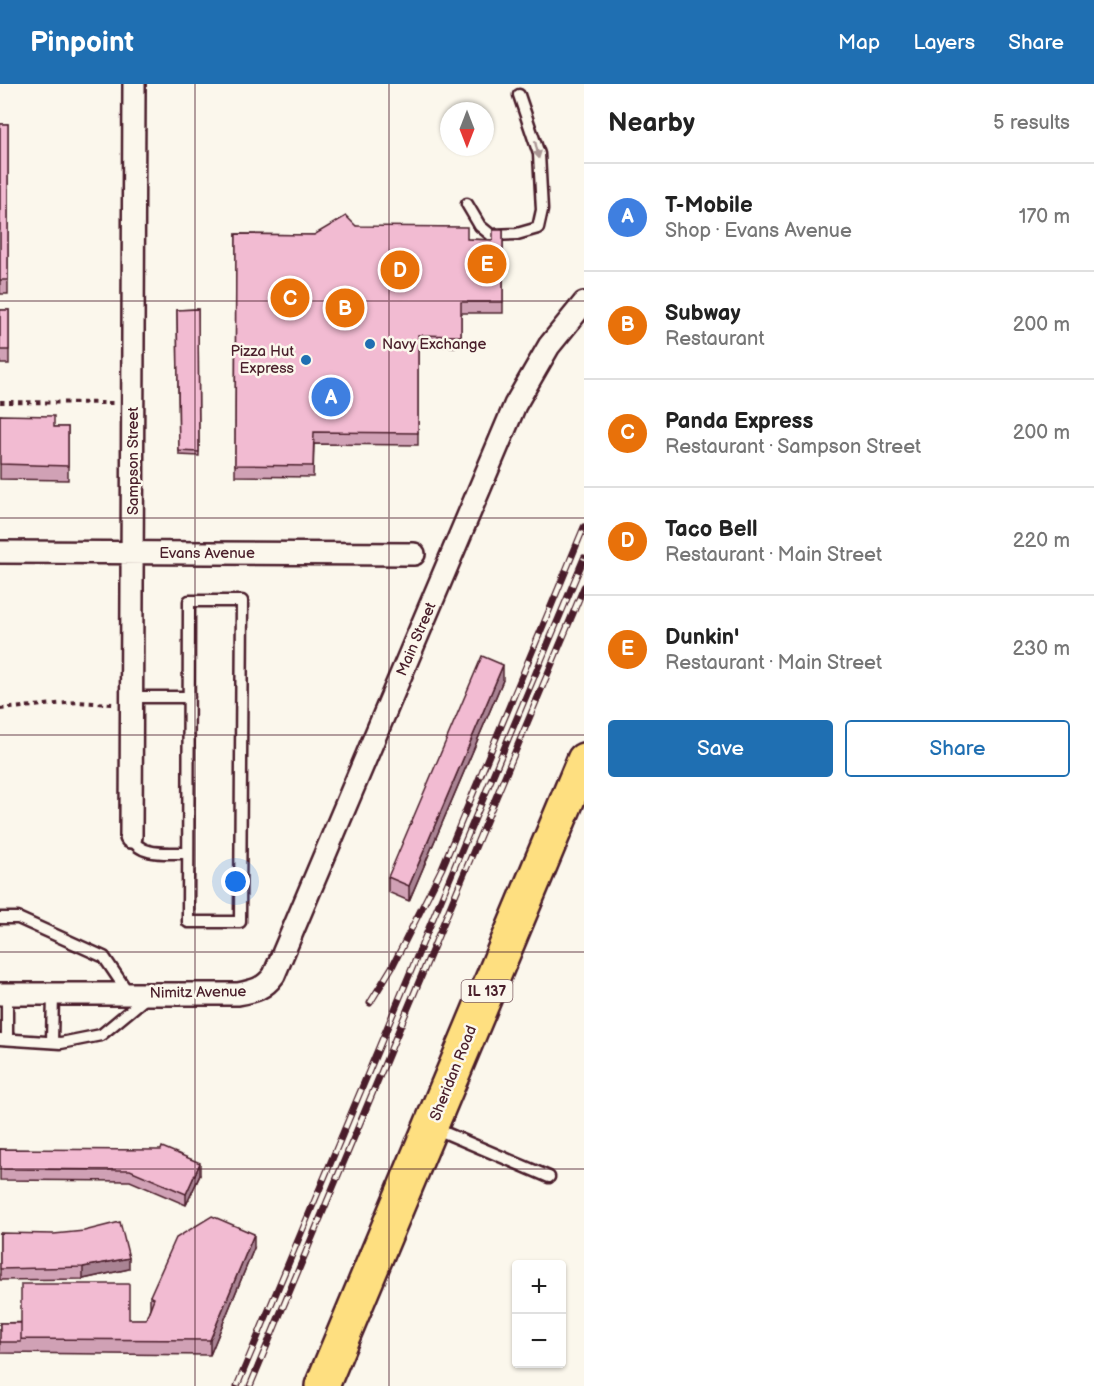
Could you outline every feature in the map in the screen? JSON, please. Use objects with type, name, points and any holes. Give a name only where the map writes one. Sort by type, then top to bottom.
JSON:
[{"type":"highway","name":"Sheridan Road","points":[[322,1386],[584,760]]},
{"type":"street","name":"Sampson Street","points":[[131,837],[134,84]]},
{"type":"street","name":"Main Street","points":[[266,986],[274,975],[345,811],[507,421],[549,346],[584,303]]},
{"type":"street","name":"Evans Avenue","points":[[0,552],[414,554]]},
{"type":"street","name":"Nimitz Avenue","points":[[3,994],[238,994],[266,986]]},
{"type":"lane","points":[[467,204],[480,226],[491,235],[517,234],[538,228],[542,210],[539,154],[519,95]]},
{"type":"lane","points":[[189,601],[242,601],[240,922],[188,922],[188,853],[189,601]]},
{"type":"lane","points":[[132,700],[189,697]]},
{"type":"lane","points":[[131,837],[143,851],[188,853]]},
{"type":"lane","name":"Nimitz Avenue","points":[[0,918],[18,918],[104,957],[129,994]]},
{"type":"lane","points":[[3,994],[4,1039],[61,1043],[101,1035],[151,994]]},
{"type":"lane","points":[[52,1042],[53,994]]},
{"type":"lane","points":[[431,1127],[549,1177]]},
{"type":"path","points":[[0,402],[114,403]]},
{"type":"path","points":[[0,709],[132,700]]},
{"type":"building","points":[[0,124],[8,124],[8,280],[0,280]]},
{"type":"building","points":[[346,216],[356,226],[467,227],[467,239],[493,240],[493,230],[503,230],[503,302],[461,302],[461,336],[418,335],[418,433],[314,432],[313,466],[235,465],[236,234],[314,235]]},
{"type":"building","points":[[198,309],[199,452],[179,451],[177,310]]},
{"type":"building","points":[[0,310],[9,310],[9,350],[0,350]]},
{"type":"building","points":[[0,415],[54,416],[54,427],[68,427],[68,466],[0,464]]},
{"type":"building","points":[[482,656],[503,665],[409,886],[388,877]]},
{"type":"building","points":[[162,1147],[200,1163],[186,1194],[130,1170],[0,1169],[0,1149],[161,1150]]},
{"type":"building","points":[[212,1216],[254,1234],[210,1340],[21,1339],[21,1284],[129,1284],[129,1319],[146,1319],[154,1298],[150,1296],[176,1238]]},
{"type":"building","points":[[120,1222],[129,1258],[83,1267],[0,1269],[0,1233],[54,1234],[84,1231]]},
{"type":"building","points":[[0,1323],[21,1323],[21,1342],[0,1342]]},
{"type":"railway","points":[[370,1003],[392,967],[442,868],[584,527]]},
{"type":"railway","points":[[237,1386],[584,558]]},
{"type":"railway","points":[[250,1386],[584,587]]},
{"type":"place","name":"Dunkin'","points":[[487,264]]},
{"type":"place","name":"Taco Bell","points":[[400,270]]},
{"type":"place","name":"Panda Express","points":[[290,298]]},
{"type":"place","name":"Subway","points":[[345,308]]},
{"type":"place","name":"Navy Exchange","points":[[370,344]]},
{"type":"place","name":"Pizza Hut Express","points":[[306,360]]},
{"type":"place","name":"T-Mobile","points":[[331,397]]}]
